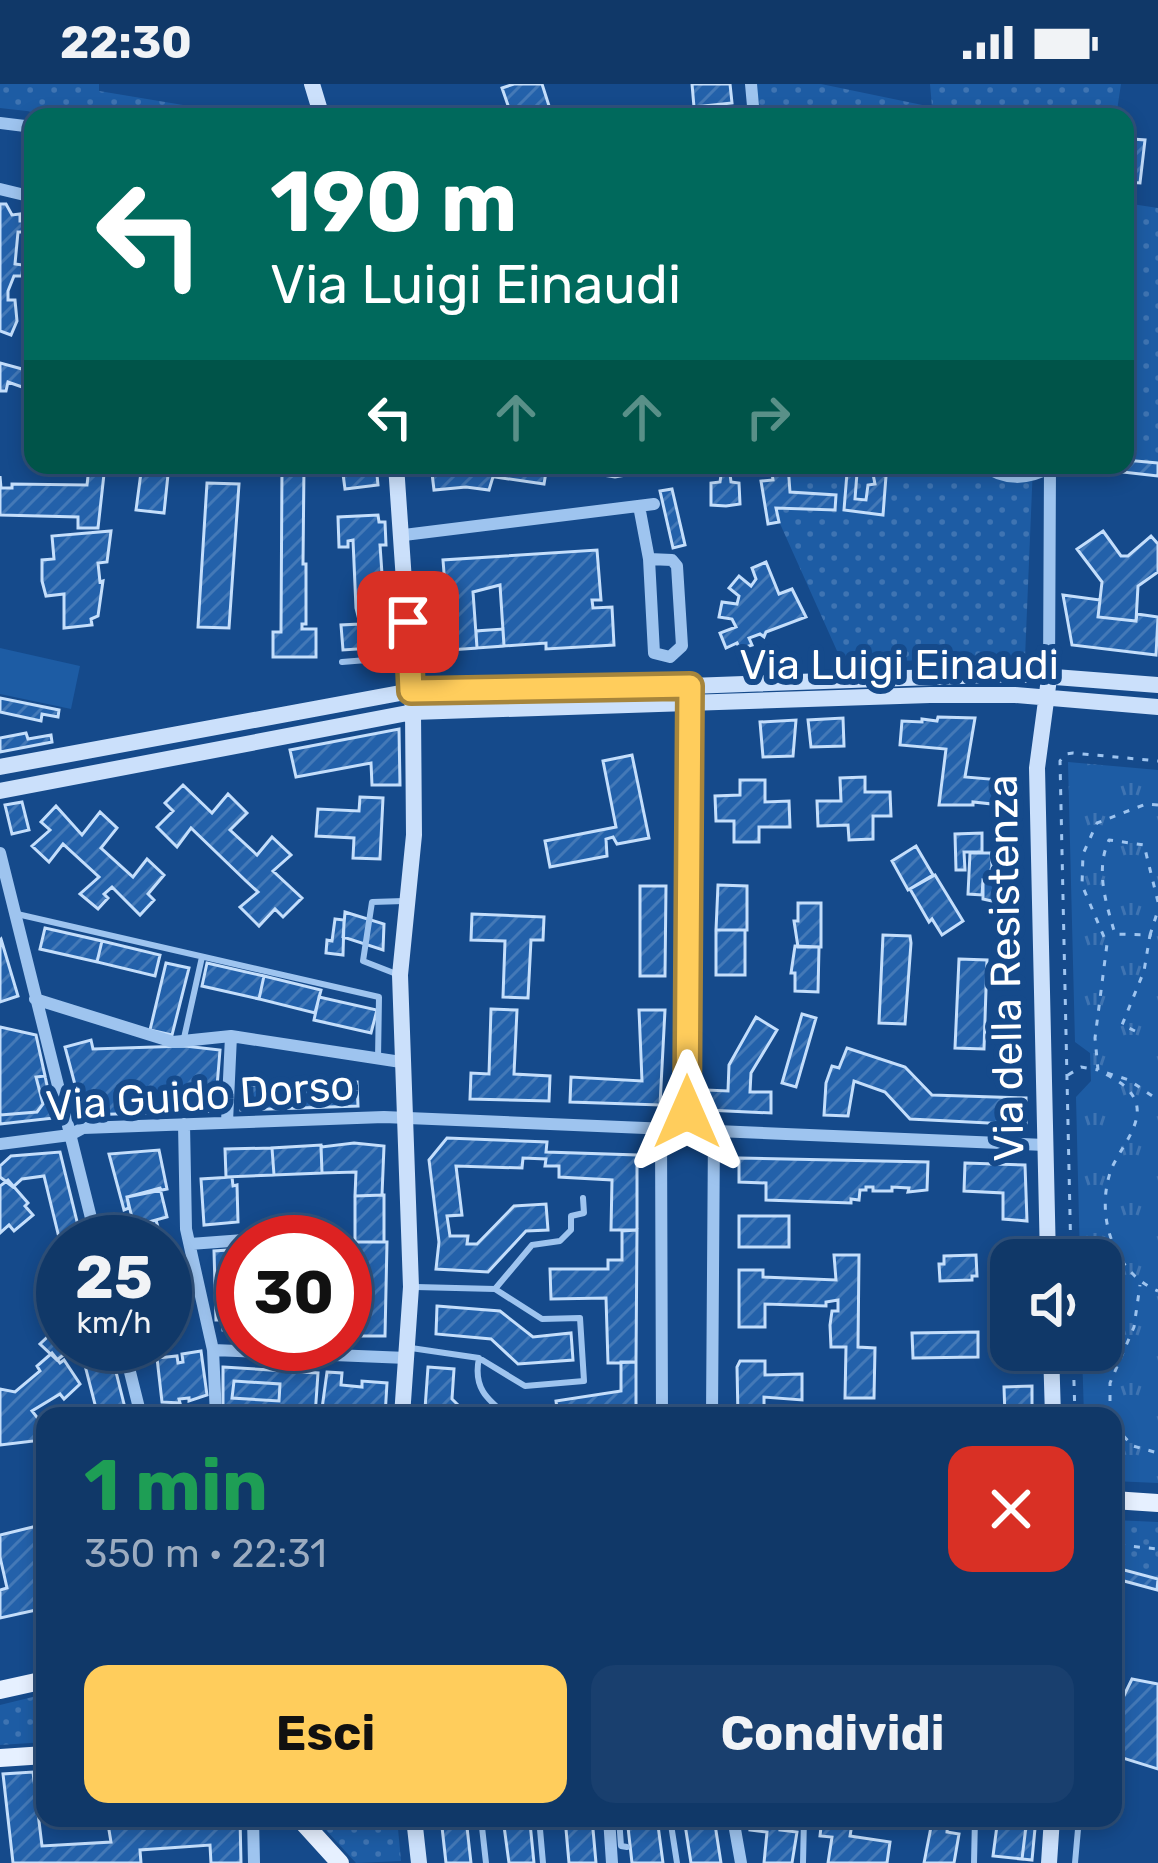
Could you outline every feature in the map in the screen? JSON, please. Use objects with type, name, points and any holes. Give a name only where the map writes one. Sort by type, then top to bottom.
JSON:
[{"type":"main road","points":[[397,474],[413,712],[414,835],[400,975],[411,1287],[405,1407]]},
{"type":"main road","name":"Via Luigi Einaudi","points":[[0,791],[413,712],[1049,675],[1158,686]]},
{"type":"main road","name":"Via della Resistenza","points":[[1047,1239],[1037,768],[1049,675]]},
{"type":"main road","name":"Via Luigi Einaudi","points":[[0,766],[411,691],[1046,697],[1158,707]]},
{"type":"main road","points":[[1052,1371],[1053,1407]]},
{"type":"main road","points":[[1122,1500],[1158,1502]]},
{"type":"main road","points":[[0,1690],[36,1681]]},
{"type":"main road","points":[[0,1758],[36,1756]]},
{"type":"main road","points":[[307,1827],[340,1863]]},
{"type":"main road","points":[[414,1827],[416,1859]]},
{"type":"main road","points":[[1049,1863],[1051,1827]]},
{"type":"street","points":[[999,474],[1031,474]]},
{"type":"street","points":[[1049,675],[1050,474]]},
{"type":"street","points":[[404,535],[654,504]]},
{"type":"street","points":[[639,506],[649,559],[654,653],[670,658],[682,646],[677,566],[672,560],[649,559]]},
{"type":"street","points":[[687,1131],[690,694]]},
{"type":"street","points":[[0,853],[90,1215]]},
{"type":"street","points":[[35,999],[145,1037],[183,1041],[232,1036],[401,1062]]},
{"type":"street","points":[[226,1122],[232,1036]]},
{"type":"street","name":"Via Guido Dorso","points":[[0,1144],[70,1136],[83,1128],[384,1117],[1045,1145]]},
{"type":"street","points":[[184,1124],[189,1215]]},
{"type":"street","points":[[661,1130],[662,1407]]},
{"type":"street","points":[[712,1407],[714,1131]]},
{"type":"street","points":[[192,1253],[213,1350],[216,1407]]},
{"type":"street","points":[[372,1354],[407,1353]]},
{"type":"street","points":[[129,1371],[138,1407]]},
{"type":"street","points":[[253,1827],[254,1863]]},
{"type":"street","points":[[610,1827],[612,1863]]},
{"type":"street","points":[[735,1827],[741,1863]]},
{"type":"lane","points":[[342,662],[410,656]]},
{"type":"lane","points":[[400,975],[363,961],[372,902],[408,902]]},
{"type":"lane","points":[[17,914],[379,997],[378,1059]]},
{"type":"lane","points":[[183,1041],[202,957]]},
{"type":"lane","points":[[495,1289],[532,1245],[560,1241],[571,1231],[571,1216],[584,1213],[583,1198]]},
{"type":"lane","points":[[407,1353],[479,1358],[525,1386],[584,1381],[580,1318],[542,1319],[495,1289],[411,1287]]},
{"type":"lane","points":[[479,1358],[478,1389],[498,1407]]},
{"type":"lane","points":[[483,1827],[487,1863]]},
{"type":"lane","points":[[540,1827],[543,1863]]},
{"type":"lane","points":[[620,1827],[621,1846],[627,1847]]},
{"type":"lane","points":[[671,1827],[677,1863]]},
{"type":"lane","points":[[803,1863],[805,1827]]},
{"type":"lane","points":[[974,1863],[975,1827]]},
{"type":"lane","points":[[1075,1863],[1078,1827]]},
{"type":"path","points":[[1071,1239],[1060,761],[1073,753],[1158,760]]},
{"type":"path","points":[[1098,1070],[1095,1038],[1107,944],[1082,885],[1084,854],[1097,823],[1105,817],[1146,804],[1158,805]]},
{"type":"path","points":[[1158,902],[1144,845],[1109,840],[1102,860],[1105,899],[1115,934],[1158,937]]},
{"type":"path","points":[[994,862],[1007,875]]},
{"type":"path","points":[[1135,1031],[1122,1025],[1144,971],[1158,910]]},
{"type":"path","points":[[1067,1076],[1081,1067],[1098,1070],[1130,1080],[1158,1100]]},
{"type":"path","points":[[1098,1070],[1124,1085],[1136,1101],[1135,1123],[1112,1168],[1106,1202],[1108,1236],[1140,1283],[1158,1291]]},
{"type":"path","points":[[1110,1407],[1110,1383],[1134,1327],[1140,1283]]},
{"type":"path","points":[[1074,1371],[1075,1407]]},
{"type":"path","points":[[1122,1435],[1133,1447],[1158,1453]]},
{"type":"path","points":[[1122,1545],[1158,1549]]},
{"type":"green space","points":[[0,84],[99,84],[99,91],[201,108],[24,111],[0,108]]},
{"type":"green space","points":[[756,84],[821,84],[932,107],[930,84],[1121,84],[1117,108],[756,108]]},
{"type":"green space","points":[[1134,204],[1158,208],[1158,463],[1134,461]]},
{"type":"green space","points":[[771,474],[1033,474],[1025,658],[842,662],[773,508]]},
{"type":"green space","points":[[0,648],[80,666],[71,709],[0,694]]},
{"type":"green space","points":[[1068,762],[1158,770],[1158,1483],[1122,1481],[1122,1407],[1084,1407],[1083,1371],[1122,1371],[1122,1239],[1079,1239],[1076,1097],[1091,1081],[1090,1053],[1075,1042]]},
{"type":"green space","points":[[1122,1520],[1158,1522],[1158,1578],[1122,1568]]},
{"type":"green space","points":[[36,1696],[36,1743],[0,1745],[0,1705]]},
{"type":"green space","points":[[323,1827],[398,1827],[401,1861],[356,1863]]},
{"type":"building","points":[[542,84],[550,108],[509,108],[502,88]]},
{"type":"building","points":[[692,84],[730,84],[732,103],[694,107]]},
{"type":"building","points":[[1134,139],[1145,140],[1140,183],[1134,183]]},
{"type":"building","points":[[0,204],[6,204],[12,215],[20,214],[24,221],[24,232],[18,232],[15,264],[23,265],[22,276],[14,276],[8,291],[8,300],[15,300],[17,321],[11,335],[0,331]]},
{"type":"building","points":[[0,363],[24,370],[24,388],[8,382],[6,391],[0,391]]},
{"type":"building","points":[[1134,461],[1158,463],[1158,476],[1134,473]]},
{"type":"building","points":[[88,474],[104,474],[98,528],[78,528],[78,517],[0,515],[0,476],[1,488],[12,488],[12,484],[87,485]]},
{"type":"building","points":[[141,474],[168,474],[164,513],[136,510]]},
{"type":"building","points":[[282,474],[304,474],[306,624],[302,629],[316,629],[316,657],[273,657],[273,632],[281,632]]},
{"type":"building","points":[[343,474],[377,474],[378,485],[345,489]]},
{"type":"building","points":[[432,474],[494,474],[489,490],[434,490]]},
{"type":"building","points":[[495,474],[546,474],[544,484]]},
{"type":"building","points":[[715,474],[730,474],[731,482],[739,483],[740,504],[711,505],[711,483],[720,482],[721,475]]},
{"type":"building","points":[[772,474],[789,474],[790,492],[836,495],[835,510],[776,508],[779,522],[768,524],[761,481],[773,480]]},
{"type":"building","points":[[847,474],[857,474],[855,499],[866,500],[868,485],[875,484],[873,474],[886,476],[883,515],[844,510]]},
{"type":"building","points":[[207,483],[239,484],[229,628],[198,627]]},
{"type":"building","points":[[672,489],[685,545],[673,548],[660,491]]},
{"type":"building","points":[[378,515],[379,522],[385,522],[386,545],[380,545],[382,574],[388,574],[389,599],[383,600],[386,647],[343,650],[341,625],[360,624],[353,540],[348,547],[339,547],[338,517]]},
{"type":"building","points":[[111,531],[107,562],[98,563],[103,581],[98,616],[91,619],[92,625],[64,628],[64,594],[46,596],[42,581],[42,560],[54,559],[52,536]]},
{"type":"building","points":[[1103,531],[1121,556],[1128,556],[1151,536],[1158,544],[1158,572],[1138,586],[1136,621],[1098,617],[1102,582],[1077,549]]},
{"type":"building","points":[[597,550],[601,600],[592,600],[593,608],[612,607],[614,645],[504,646],[500,585],[473,592],[477,648],[450,650],[443,560]]},
{"type":"building","points":[[766,562],[779,594],[792,589],[806,617],[766,632],[764,637],[749,638],[752,645],[740,649],[737,643],[726,648],[720,633],[736,627],[732,619],[719,617],[722,602],[737,604],[739,596],[729,588],[739,576],[751,586],[756,579],[752,568]]},
{"type":"building","points":[[1063,595],[1100,600],[1098,617],[1136,621],[1137,614],[1158,617],[1156,655],[1072,645]]},
{"type":"building","points":[[503,629],[504,646],[477,648],[476,631]]},
{"type":"building","points":[[0,698],[59,710],[58,717],[42,714],[41,721],[0,712]]},
{"type":"building","points":[[938,717],[975,718],[965,777],[1013,781],[1011,806],[939,805],[946,749],[900,745],[902,721],[937,721]]},
{"type":"building","points":[[843,718],[844,746],[811,747],[808,720]]},
{"type":"building","points":[[796,720],[793,756],[763,757],[760,722]]},
{"type":"building","points":[[399,729],[400,785],[372,785],[371,763],[296,777],[290,750]]},
{"type":"building","points":[[26,733],[28,739],[51,735],[52,742],[0,752],[0,738]]},
{"type":"building","points":[[632,755],[649,838],[617,844],[613,837],[606,839],[607,856],[550,867],[545,841],[616,827],[603,761]]},
{"type":"building","points":[[865,777],[865,792],[890,792],[891,816],[873,816],[873,839],[849,840],[848,825],[818,826],[817,801],[841,801],[840,778]]},
{"type":"building","points":[[740,780],[765,780],[765,802],[789,801],[790,827],[759,827],[759,842],[734,842],[734,821],[716,821],[715,796],[740,795]]},
{"type":"building","points":[[183,785],[212,813],[228,794],[247,813],[230,830],[257,855],[272,837],[291,855],[273,871],[302,898],[283,917],[275,909],[259,926],[240,907],[258,892],[191,828],[177,847],[157,827],[173,811],[165,803]]},
{"type":"building","points":[[360,797],[383,798],[380,859],[353,858],[354,838],[316,836],[318,809],[359,811]]},
{"type":"building","points":[[22,802],[29,830],[12,834],[5,805]]},
{"type":"building","points":[[56,806],[82,835],[100,812],[117,828],[101,848],[133,877],[147,859],[164,875],[148,894],[154,900],[140,915],[112,887],[98,909],[80,894],[99,877],[63,844],[49,862],[32,846],[50,830],[41,822]]},
{"type":"building","points":[[982,833],[982,852],[964,852],[965,870],[956,870],[955,834]]},
{"type":"building","points":[[916,846],[933,875],[908,890],[892,861]]},
{"type":"building","points":[[970,853],[991,853],[992,866],[983,880],[982,895],[968,894]]},
{"type":"building","points":[[935,875],[963,921],[942,935],[910,889]]},
{"type":"building","points":[[983,880],[1019,887],[1019,907],[983,899]]},
{"type":"building","points":[[718,885],[747,886],[747,930],[716,930]]},
{"type":"building","points":[[640,886],[666,886],[665,976],[640,976]]},
{"type":"building","points":[[798,903],[821,903],[821,947],[798,947],[794,921],[798,921]]},
{"type":"building","points":[[345,912],[384,924],[383,950],[343,937]]},
{"type":"building","points":[[472,914],[544,917],[543,940],[531,940],[528,998],[503,997],[505,941],[471,940]]},
{"type":"building","points":[[335,919],[344,920],[343,955],[326,953]]},
{"type":"building","points":[[45,928],[102,941],[97,962],[40,949]]},
{"type":"building","points":[[716,930],[745,930],[745,975],[716,975]]},
{"type":"building","points":[[883,935],[910,936],[905,1024],[879,1023]]},
{"type":"building","points":[[0,940],[18,996],[0,1002]]},
{"type":"building","points":[[102,941],[160,955],[155,976],[97,962]]},
{"type":"building","points":[[795,946],[819,947],[818,992],[795,991],[795,973],[791,973]]},
{"type":"building","points":[[959,959],[987,960],[984,1049],[955,1048]]},
{"type":"building","points":[[166,963],[189,968],[172,1035],[150,1030]]},
{"type":"building","points":[[207,963],[264,976],[259,999],[202,986]]},
{"type":"building","points":[[264,976],[321,990],[315,1013],[259,999]]},
{"type":"building","points":[[319,997],[377,1010],[371,1033],[314,1020]]},
{"type":"building","points":[[491,1009],[517,1010],[514,1074],[550,1076],[549,1101],[470,1099],[471,1073],[489,1074]]},
{"type":"building","points":[[639,1010],[665,1010],[660,1105],[570,1102],[571,1077],[642,1081]]},
{"type":"building","points":[[802,1014],[816,1018],[796,1087],[782,1083]]},
{"type":"building","points":[[756,1017],[777,1030],[751,1073],[750,1092],[771,1092],[771,1113],[707,1110],[707,1090],[728,1091],[729,1065]]},
{"type":"building","points":[[0,1027],[36,1035],[45,1076],[36,1077],[43,1104],[37,1112],[0,1115]]},
{"type":"building","points":[[91,1040],[93,1049],[185,1046],[220,1050],[215,1111],[83,1115],[65,1047]]},
{"type":"building","points":[[847,1048],[905,1067],[932,1095],[1026,1098],[1026,1125],[910,1119],[885,1092],[854,1081],[848,1116],[824,1115],[826,1083],[832,1066],[839,1068]]},
{"type":"building","points":[[45,1076],[54,1118],[0,1124],[0,1115],[37,1112],[43,1104],[36,1077]]},
{"type":"building","points":[[357,1082],[358,1106],[300,1108],[299,1084]]},
{"type":"building","points":[[299,1084],[300,1108],[241,1110],[240,1086]]},
{"type":"building","points":[[447,1138],[547,1142],[546,1152],[637,1155],[637,1230],[611,1230],[612,1180],[559,1177],[559,1166],[545,1166],[546,1159],[523,1158],[522,1168],[456,1166],[462,1215],[447,1216],[450,1236],[468,1236],[467,1244],[477,1244],[514,1206],[546,1204],[548,1230],[526,1231],[488,1272],[436,1269],[439,1242],[429,1160]]},
{"type":"building","points":[[321,1145],[322,1173],[274,1175],[272,1148]]},
{"type":"building","points":[[384,1146],[382,1195],[355,1196],[356,1172],[322,1173],[321,1147]]},
{"type":"building","points":[[272,1148],[274,1175],[226,1177],[225,1149]]},
{"type":"building","points":[[159,1150],[167,1189],[127,1197],[129,1208],[124,1210],[109,1154]]},
{"type":"building","points":[[60,1152],[75,1215],[54,1215],[44,1176],[22,1179],[13,1187],[0,1177],[0,1166],[11,1156]]},
{"type":"building","points":[[739,1158],[928,1162],[927,1190],[908,1192],[909,1188],[892,1187],[892,1191],[873,1191],[866,1187],[860,1190],[859,1200],[851,1199],[851,1203],[766,1200],[766,1183],[739,1182]]},
{"type":"building","points":[[965,1163],[1025,1165],[1027,1221],[1003,1219],[1003,1193],[964,1191]]},
{"type":"building","points":[[232,1177],[233,1186],[237,1185],[238,1215],[216,1215],[216,1224],[204,1225],[201,1179]]},
{"type":"building","points":[[8,1180],[33,1215],[14,1231],[9,1225],[0,1233],[0,1186]]},
{"type":"building","points":[[160,1188],[167,1215],[131,1215],[127,1197]]},
{"type":"building","points":[[384,1195],[384,1242],[372,1242],[372,1215],[355,1215],[355,1196]]},
{"type":"building","points":[[739,1216],[789,1216],[789,1247],[739,1247]]},
{"type":"building","points":[[637,1230],[636,1362],[608,1363],[606,1298],[551,1299],[550,1269],[608,1269],[608,1260],[622,1260],[622,1231]]},
{"type":"building","points":[[372,1242],[387,1242],[385,1336],[372,1336]]},
{"type":"building","points":[[834,1255],[859,1255],[858,1347],[875,1348],[874,1398],[845,1398],[846,1347],[831,1347],[832,1311],[838,1311],[838,1300],[826,1306],[765,1304],[765,1327],[739,1327],[739,1270],[763,1270],[763,1277],[836,1280]]},
{"type":"building","points":[[976,1255],[977,1276],[972,1280],[940,1281],[939,1264],[944,1264],[944,1256]]},
{"type":"building","points":[[437,1306],[500,1311],[533,1337],[571,1333],[573,1360],[518,1364],[491,1339],[436,1334]]},
{"type":"building","points":[[978,1332],[978,1357],[913,1358],[912,1333]]},
{"type":"building","points":[[201,1351],[207,1395],[179,1399],[180,1403],[162,1402],[158,1371],[192,1371],[192,1352]]},
{"type":"building","points":[[740,1361],[765,1361],[765,1375],[802,1374],[802,1400],[764,1397],[764,1407],[738,1407]]},
{"type":"building","points":[[621,1362],[636,1362],[636,1407],[557,1407],[556,1401],[621,1391]]},
{"type":"building","points":[[428,1367],[454,1369],[452,1399],[460,1407],[425,1407]]},
{"type":"building","points":[[40,1371],[71,1371],[80,1384],[64,1399],[60,1394],[32,1411],[36,1441],[0,1445],[0,1389],[15,1392]]},
{"type":"building","points":[[86,1371],[116,1371],[125,1407],[96,1407]]},
{"type":"building","points":[[223,1371],[318,1373],[316,1407],[223,1407]]},
{"type":"building","points":[[327,1372],[342,1373],[341,1385],[387,1383],[386,1407],[322,1407]]},
{"type":"building","points":[[234,1381],[280,1384],[279,1401],[232,1398]]},
{"type":"building","points":[[1032,1386],[1032,1407],[1005,1407],[1004,1387]]},
{"type":"building","points":[[36,1526],[36,1610],[0,1618],[0,1590],[7,1588],[0,1535]]},
{"type":"building","points":[[1122,1569],[1158,1579],[1157,1590],[1122,1580]]},
{"type":"building","points":[[1132,1679],[1158,1684],[1158,1769],[1122,1758],[1122,1700]]},
{"type":"building","points":[[33,1772],[36,1827],[42,1846],[111,1842],[108,1827],[240,1827],[241,1863],[211,1863],[210,1845],[140,1850],[141,1863],[13,1863],[3,1774]]},
{"type":"building","points":[[442,1827],[467,1827],[471,1863],[446,1863]]},
{"type":"building","points":[[504,1827],[530,1827],[534,1863],[509,1863]]},
{"type":"building","points":[[566,1827],[593,1827],[596,1863],[569,1863]]},
{"type":"building","points":[[628,1827],[658,1827],[663,1863],[632,1863]]},
{"type":"building","points":[[685,1827],[715,1827],[721,1863],[691,1863]]},
{"type":"building","points":[[780,1827],[797,1832],[792,1863],[764,1863],[767,1832],[750,1830]]},
{"type":"building","points":[[821,1827],[852,1827],[850,1836],[890,1842],[887,1863],[828,1863],[832,1837],[820,1836]]},
{"type":"building","points":[[931,1827],[947,1827],[947,1832],[959,1834],[954,1863],[924,1863]]},
{"type":"building","points":[[997,1827],[1026,1827],[1022,1859],[993,1856]]},
{"type":"building","points":[[1026,1827],[1035,1827],[1032,1860],[1022,1859]]},
{"type":"route","points":[[408,622],[411,691],[690,686],[687,1112]]}]
